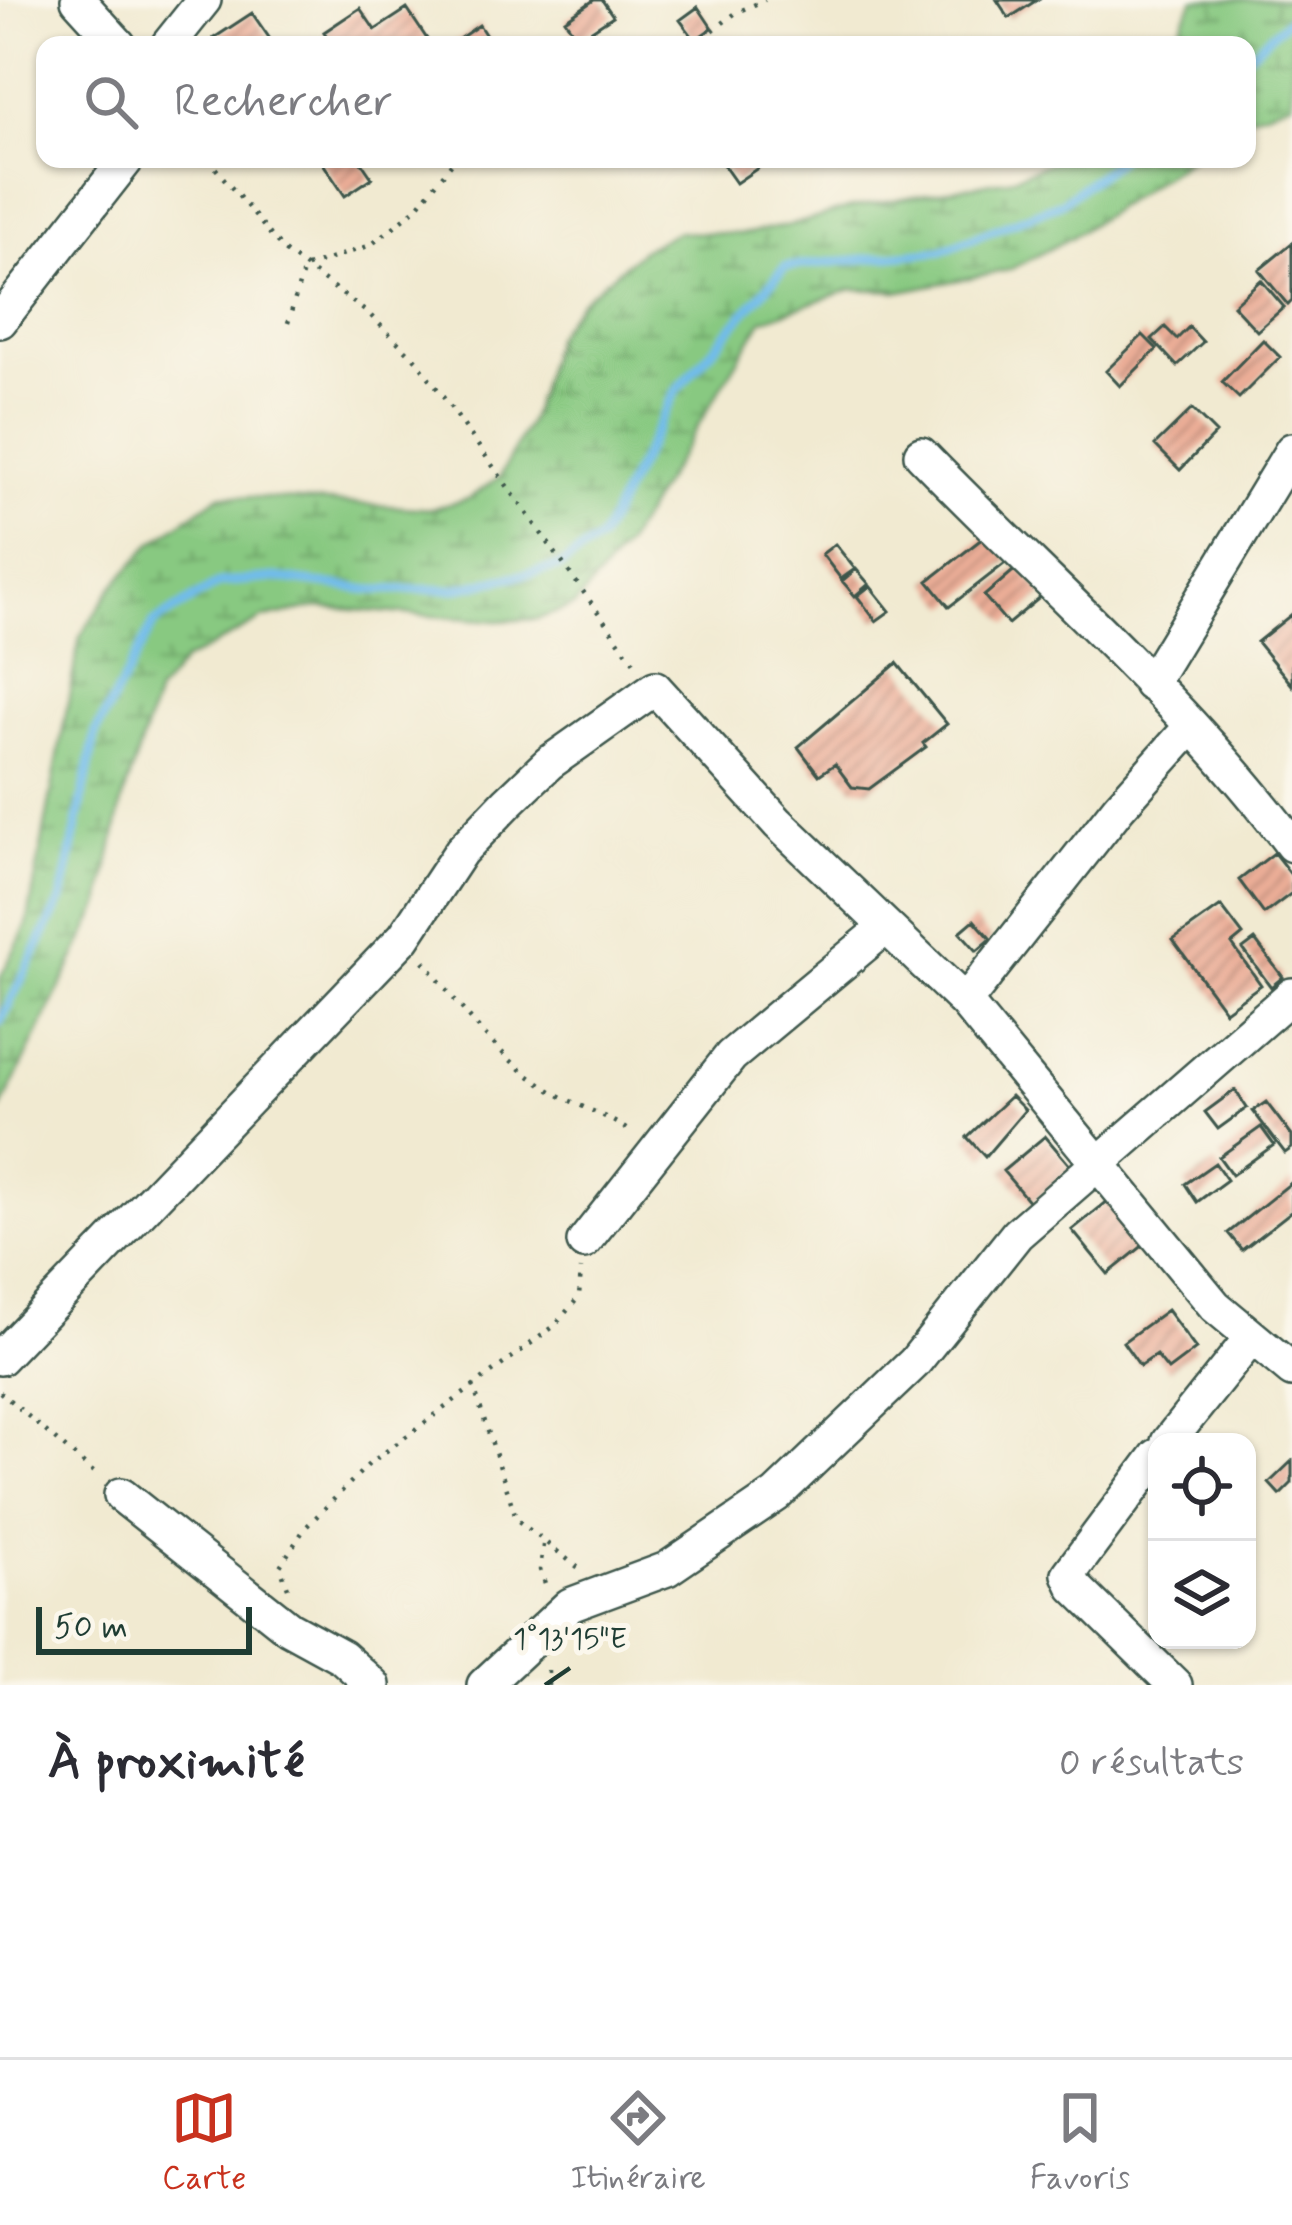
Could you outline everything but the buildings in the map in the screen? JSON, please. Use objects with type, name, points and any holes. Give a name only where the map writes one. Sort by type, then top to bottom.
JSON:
[{"type":"street","points":[[78,0],[111,36]]},
{"type":"street","points":[[175,36],[204,0]]},
{"type":"street","points":[[0,320],[120,168]]},
{"type":"street","points":[[1150,684],[1292,450]]},
{"type":"street","points":[[921,454],[1150,684],[1254,795],[1292,845]]},
{"type":"street","points":[[0,1358],[404,938],[461,851],[508,802],[549,763],[655,688],[778,824],[965,1002],[1101,1162],[1163,1246],[1250,1338],[1292,1370]]},
{"type":"street","points":[[965,1002],[1106,822],[1190,728]]},
{"type":"street","points":[[584,1242],[653,1148],[730,1056],[885,928]]},
{"type":"street","points":[[484,1685],[570,1605],[627,1585],[717,1538],[793,1480],[914,1363],[1017,1234],[1292,995]]},
{"type":"street","points":[[1175,1433],[1250,1338]]},
{"type":"street","points":[[1148,1468],[1069,1574],[1075,1587],[1175,1685]]},
{"type":"street","points":[[121,1495],[290,1628],[342,1657],[374,1685]]},
{"type":"path","points":[[706,36],[765,0]]},
{"type":"path","points":[[215,168],[257,221],[304,268],[369,314],[418,362],[655,688]]},
{"type":"path","points":[[304,268],[371,244],[416,209],[448,168]]},
{"type":"path","points":[[288,322],[304,268]]},
{"type":"path","points":[[404,938],[518,1065],[554,1093],[605,1114],[653,1148]]},
{"type":"path","points":[[290,1628],[295,1604],[280,1566],[305,1528],[369,1464],[554,1327],[579,1297],[584,1242]]},
{"type":"path","points":[[473,1385],[518,1520],[576,1567],[627,1585]]},
{"type":"path","points":[[0,1392],[121,1495]]},
{"type":"green space","points":[[1194,0],[1292,0],[1292,102],[1256,114],[1256,36],[1176,36]]},
{"type":"green space","points":[[1036,168],[1175,168],[1070,238],[1009,270],[901,291],[852,289],[762,320],[626,544],[574,606],[537,619],[497,621],[318,607],[264,618],[183,662],[157,693],[122,802],[101,904],[0,1111],[0,978],[27,925],[80,637],[111,589],[151,544],[220,495],[431,509],[468,499],[500,477],[531,417],[555,335],[579,303],[642,250],[676,232],[743,234],[849,208],[1009,179]]},
{"type":"waterway","points":[[1256,48],[1292,16]]},
{"type":"waterway","points":[[0,1022],[62,899],[96,732],[154,623],[219,583],[275,578],[371,590],[454,589],[559,567],[600,539],[676,391],[785,267],[941,251],[1061,203],[1107,168]]}]
